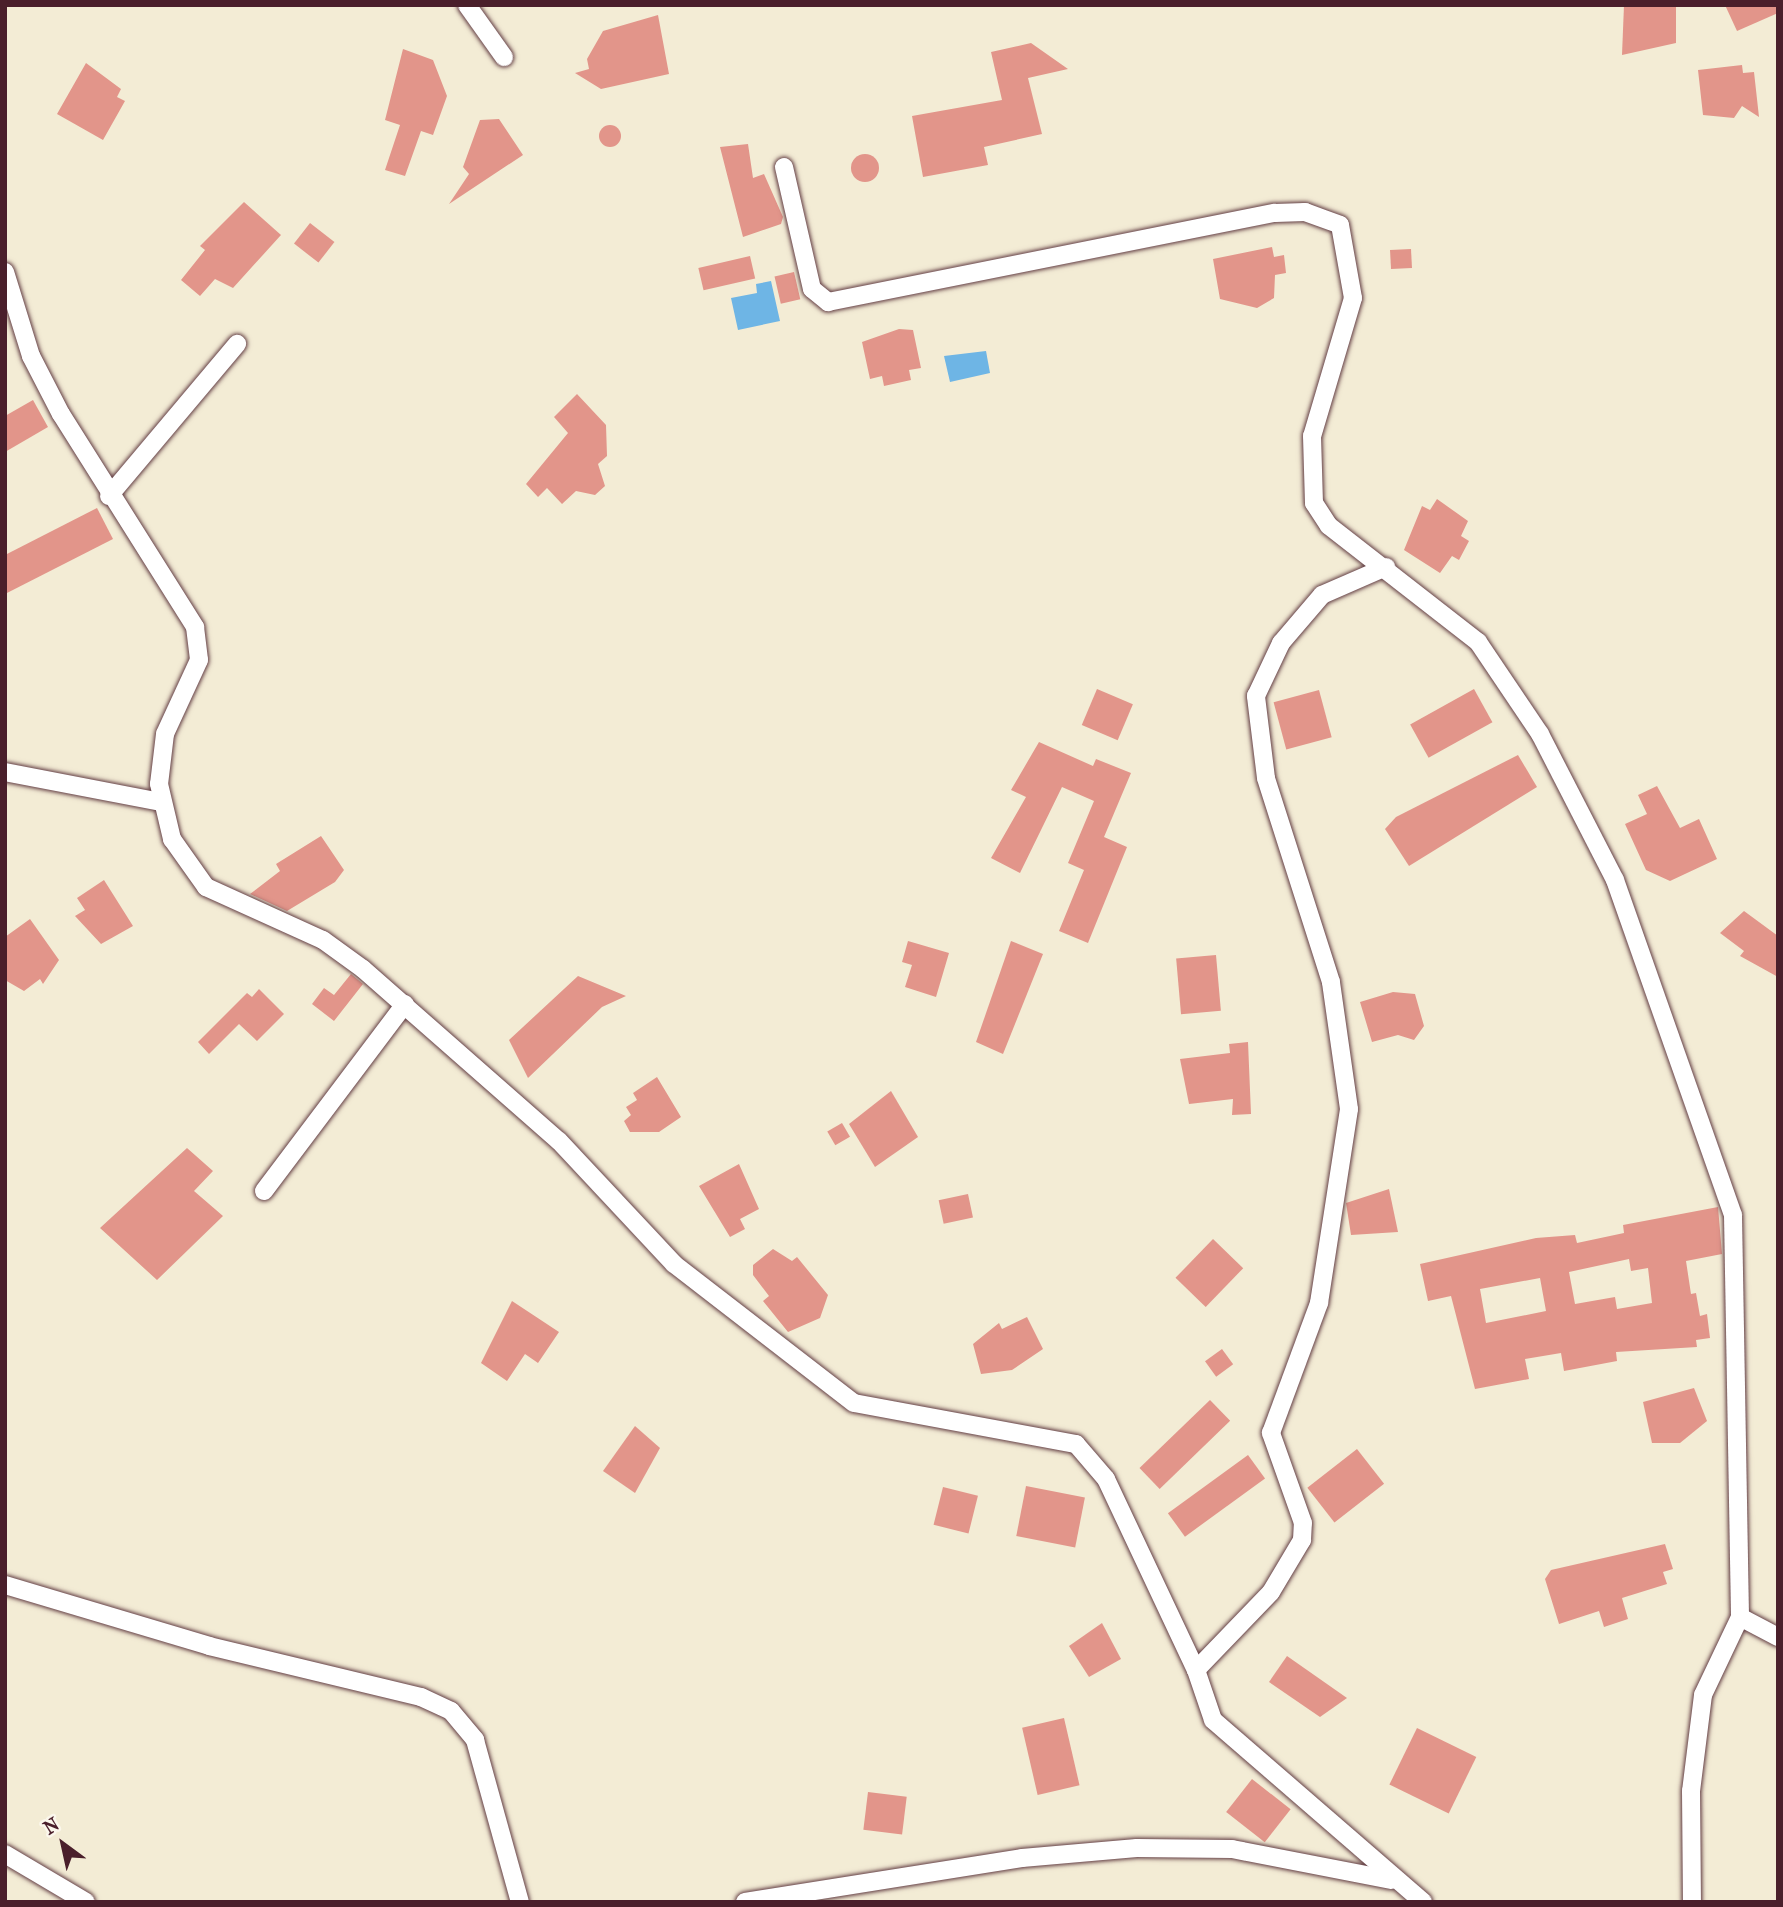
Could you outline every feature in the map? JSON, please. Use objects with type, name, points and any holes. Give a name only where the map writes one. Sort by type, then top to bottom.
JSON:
[{"type":"street","points":[[467,5],[505,57]]},
{"type":"street","points":[[784,167],[812,289],[828,302],[1275,213],[1315,214],[1340,225],[1353,298],[1320,397],[1310,480],[1314,503],[1329,526],[1386,567],[1478,642],[1540,734],[1615,880],[1726,1191],[1737,1260],[1740,1617],[1703,1695],[1691,1791],[1692,1902]]},
{"type":"street","points":[[5,272],[32,356],[109,496],[200,644],[195,674],[159,758],[161,802],[172,839],[205,887],[323,940],[405,1004],[559,1141],[674,1265],[830,1388],[884,1413],[1076,1444],[1106,1479],[1196,1670],[1213,1720],[1232,1741],[1394,1881],[1423,1902]]},
{"type":"street","points":[[109,496],[237,344]]},
{"type":"street","points":[[1196,1670],[1270,1592],[1303,1540],[1303,1523],[1271,1433],[1319,1303],[1349,1109],[1331,982],[1266,778],[1256,696],[1281,643],[1322,595],[1386,567]]},
{"type":"street","points":[[5,772],[161,802]]},
{"type":"street","points":[[264,1191],[405,1004]]},
{"type":"street","points":[[5,1585],[209,1646],[421,1697],[451,1711],[475,1740],[520,1902]]},
{"type":"street","points":[[1740,1617],[1778,1637]]},
{"type":"street","points":[[745,1902],[1022,1858],[1137,1848],[1232,1849],[1394,1881]]},
{"type":"street","points":[[5,1854],[86,1902]]},
{"type":"water","points":[[771,281],[780,321],[738,330],[731,298],[757,293],[756,284]]},
{"type":"water","points":[[986,351],[990,373],[950,382],[944,356]]},
{"type":"building","points":[[1624,5],[1676,5],[1676,43],[1622,55]]},
{"type":"building","points":[[1725,5],[1778,5],[1778,13],[1737,31]]},
{"type":"building","points":[[658,15],[669,74],[601,89],[575,73],[589,69],[587,59],[603,31]]},
{"type":"building","points":[[1031,43],[1068,69],[1028,78],[1042,134],[984,147],[988,165],[923,177],[912,116],[1002,100],[991,52]]},
{"type":"building","points":[[403,49],[433,60],[447,96],[433,135],[421,131],[405,176],[385,170],[400,125],[385,120]]},
{"type":"building","points":[[86,63],[121,89],[117,97],[125,101],[103,140],[57,114]]},
{"type":"building","points":[[1742,65],[1743,73],[1754,72],[1759,117],[1742,106],[1734,118],[1703,115],[1698,70]]},
{"type":"building","points":[[499,119],[523,155],[449,204],[469,174],[463,167],[480,120]]},
{"type":"building","points":[[610,125],[618,128],[621,136],[618,144],[610,147],[602,144],[599,136],[602,128]]},
{"type":"building","points":[[748,144],[753,178],[764,174],[783,217],[781,224],[743,237],[720,147]]},
{"type":"building","points":[[865,154],[875,158],[879,168],[875,178],[865,182],[855,178],[851,168],[855,158]]},
{"type":"building","points":[[244,202],[281,235],[233,288],[215,279],[200,296],[181,280],[205,250],[200,246]]},
{"type":"building","points":[[310,223],[334,242],[318,263],[294,243]]},
{"type":"building","points":[[1272,247],[1274,257],[1284,255],[1286,273],[1275,275],[1274,298],[1257,308],[1220,299],[1213,259]]},
{"type":"building","points":[[1411,249],[1412,268],[1391,269],[1390,250]]},
{"type":"building","points":[[750,256],[755,278],[704,290],[698,268]]},
{"type":"building","points":[[794,272],[800,299],[781,304],[775,276]]},
{"type":"building","points":[[899,329],[913,330],[921,368],[909,370],[911,380],[884,386],[882,376],[870,379],[862,342]]},
{"type":"building","points":[[577,394],[606,425],[607,456],[598,464],[605,486],[595,495],[576,491],[562,504],[547,488],[538,497],[526,484],[568,433],[554,417]]},
{"type":"building","points":[[33,400],[48,427],[5,452],[5,416]]},
{"type":"building","points":[[1437,499],[1468,521],[1461,536],[1469,541],[1459,560],[1452,556],[1440,573],[1404,550],[1422,506],[1430,510]]},
{"type":"building","points":[[97,508],[113,539],[5,594],[5,555]]},
{"type":"building","points":[[1097,689],[1133,704],[1118,740],[1082,725]]},
{"type":"building","points":[[1474,689],[1492,722],[1429,758],[1410,724]]},
{"type":"building","points":[[1319,690],[1332,737],[1286,749],[1274,702]]},
{"type":"building","points":[[1039,742],[1093,766],[1096,759],[1131,773],[1104,837],[1127,847],[1088,943],[1059,931],[1084,870],[1068,863],[1094,801],[1062,787],[1020,873],[991,858],[1026,797],[1011,790]]},
{"type":"building","points":[[1518,755],[1537,787],[1409,866],[1385,829],[1396,817]]},
{"type":"building","points":[[1657,786],[1680,828],[1699,819],[1717,859],[1670,881],[1646,870],[1625,824],[1647,814],[1638,795]]},
{"type":"building","points":[[321,836],[344,870],[335,882],[287,911],[250,894],[280,871],[276,864]]},
{"type":"building","points":[[104,880],[133,926],[101,944],[75,916],[85,910],[77,898]]},
{"type":"building","points":[[1744,911],[1778,936],[1778,977],[1740,956],[1744,951],[1720,933]]},
{"type":"building","points":[[30,919],[59,960],[43,984],[40,979],[24,991],[5,980],[5,937]]},
{"type":"building","points":[[908,941],[949,953],[936,997],[905,987],[912,965],[902,962]]},
{"type":"building","points":[[1011,941],[1043,954],[1003,1054],[976,1042]]},
{"type":"building","points":[[1216,955],[1221,1011],[1181,1014],[1176,958]]},
{"type":"building","points":[[351,974],[363,984],[334,1021],[312,1004],[324,988],[334,995]]},
{"type":"building","points":[[578,976],[626,996],[602,1007],[528,1078],[509,1040]]},
{"type":"building","points":[[259,989],[284,1014],[257,1041],[239,1024],[209,1054],[198,1042],[247,993],[252,997]]},
{"type":"building","points":[[1393,992],[1415,994],[1424,1026],[1414,1040],[1398,1035],[1372,1042],[1360,1002]]},
{"type":"building","points":[[1248,1042],[1251,1114],[1232,1115],[1233,1099],[1189,1104],[1180,1059],[1230,1053],[1229,1044]]},
{"type":"building","points":[[657,1077],[681,1117],[659,1132],[630,1132],[624,1121],[631,1115],[626,1107],[637,1100],[633,1093]]},
{"type":"building","points":[[891,1091],[918,1137],[875,1167],[849,1124]]},
{"type":"building","points":[[842,1123],[850,1137],[835,1145],[827,1132]]},
{"type":"building","points":[[187,1148],[213,1171],[194,1191],[223,1216],[157,1280],[100,1228]]},
{"type":"building","points":[[739,1164],[759,1209],[740,1219],[745,1229],[730,1237],[699,1186]]},
{"type":"building","points":[[1389,1189],[1398,1232],[1351,1235],[1346,1203]]},
{"type":"building","points":[[968,1194],[973,1217],[944,1224],[939,1200]]},
{"type":"building","points":[[1718,1207],[1722,1254],[1686,1261],[1691,1294],[1696,1293],[1700,1316],[1707,1314],[1710,1338],[1696,1340],[1697,1347],[1616,1352],[1617,1361],[1564,1371],[1561,1353],[1525,1359],[1529,1379],[1475,1389],[1451,1296],[1428,1301],[1420,1264],[1536,1238],[1575,1235],[1577,1243],[1624,1233],[1623,1225]],"holes":[[[1629,1259],[1631,1271],[1648,1268],[1652,1303],[1617,1309],[1615,1297],[1575,1304],[1569,1272]],[[1540,1278],[1546,1311],[1486,1323],[1480,1289]]]},
{"type":"building","points":[[1213,1239],[1243,1268],[1206,1307],[1175,1278]]},
{"type":"building","points":[[773,1249],[792,1261],[797,1257],[828,1295],[820,1318],[788,1332],[763,1301],[769,1296],[753,1275],[753,1265]]},
{"type":"building","points":[[512,1301],[559,1332],[538,1363],[525,1354],[507,1381],[481,1363]]},
{"type":"building","points":[[1027,1317],[1043,1349],[1012,1370],[981,1374],[973,1344],[999,1323],[1002,1329]]},
{"type":"building","points":[[1222,1349],[1233,1364],[1216,1377],[1205,1361]]},
{"type":"building","points":[[1694,1388],[1707,1421],[1680,1443],[1652,1443],[1643,1402]]},
{"type":"building","points":[[1210,1400],[1230,1421],[1160,1489],[1140,1468]]},
{"type":"building","points":[[635,1426],[660,1448],[635,1493],[603,1471]]},
{"type":"building","points":[[1357,1449],[1384,1484],[1334,1522],[1307,1488]]},
{"type":"building","points":[[1248,1455],[1265,1478],[1185,1537],[1168,1513]]},
{"type":"building","points":[[1026,1486],[1085,1497],[1075,1548],[1016,1536]]},
{"type":"building","points":[[943,1487],[978,1496],[968,1534],[934,1525]]},
{"type":"building","points":[[1665,1544],[1673,1569],[1663,1572],[1667,1584],[1622,1598],[1628,1619],[1604,1627],[1599,1611],[1559,1624],[1545,1579],[1551,1570]]},
{"type":"building","points":[[1102,1623],[1121,1659],[1089,1677],[1069,1646]]},
{"type":"building","points":[[1287,1656],[1347,1698],[1320,1717],[1269,1682]]},
{"type":"building","points":[[1064,1718],[1080,1785],[1038,1795],[1022,1728]]},
{"type":"building","points":[[1417,1728],[1476,1757],[1449,1814],[1389,1785]]},
{"type":"building","points":[[1252,1779],[1291,1809],[1265,1842],[1226,1812]]},
{"type":"building","points":[[868,1792],[907,1797],[902,1834],[863,1830]]}]
